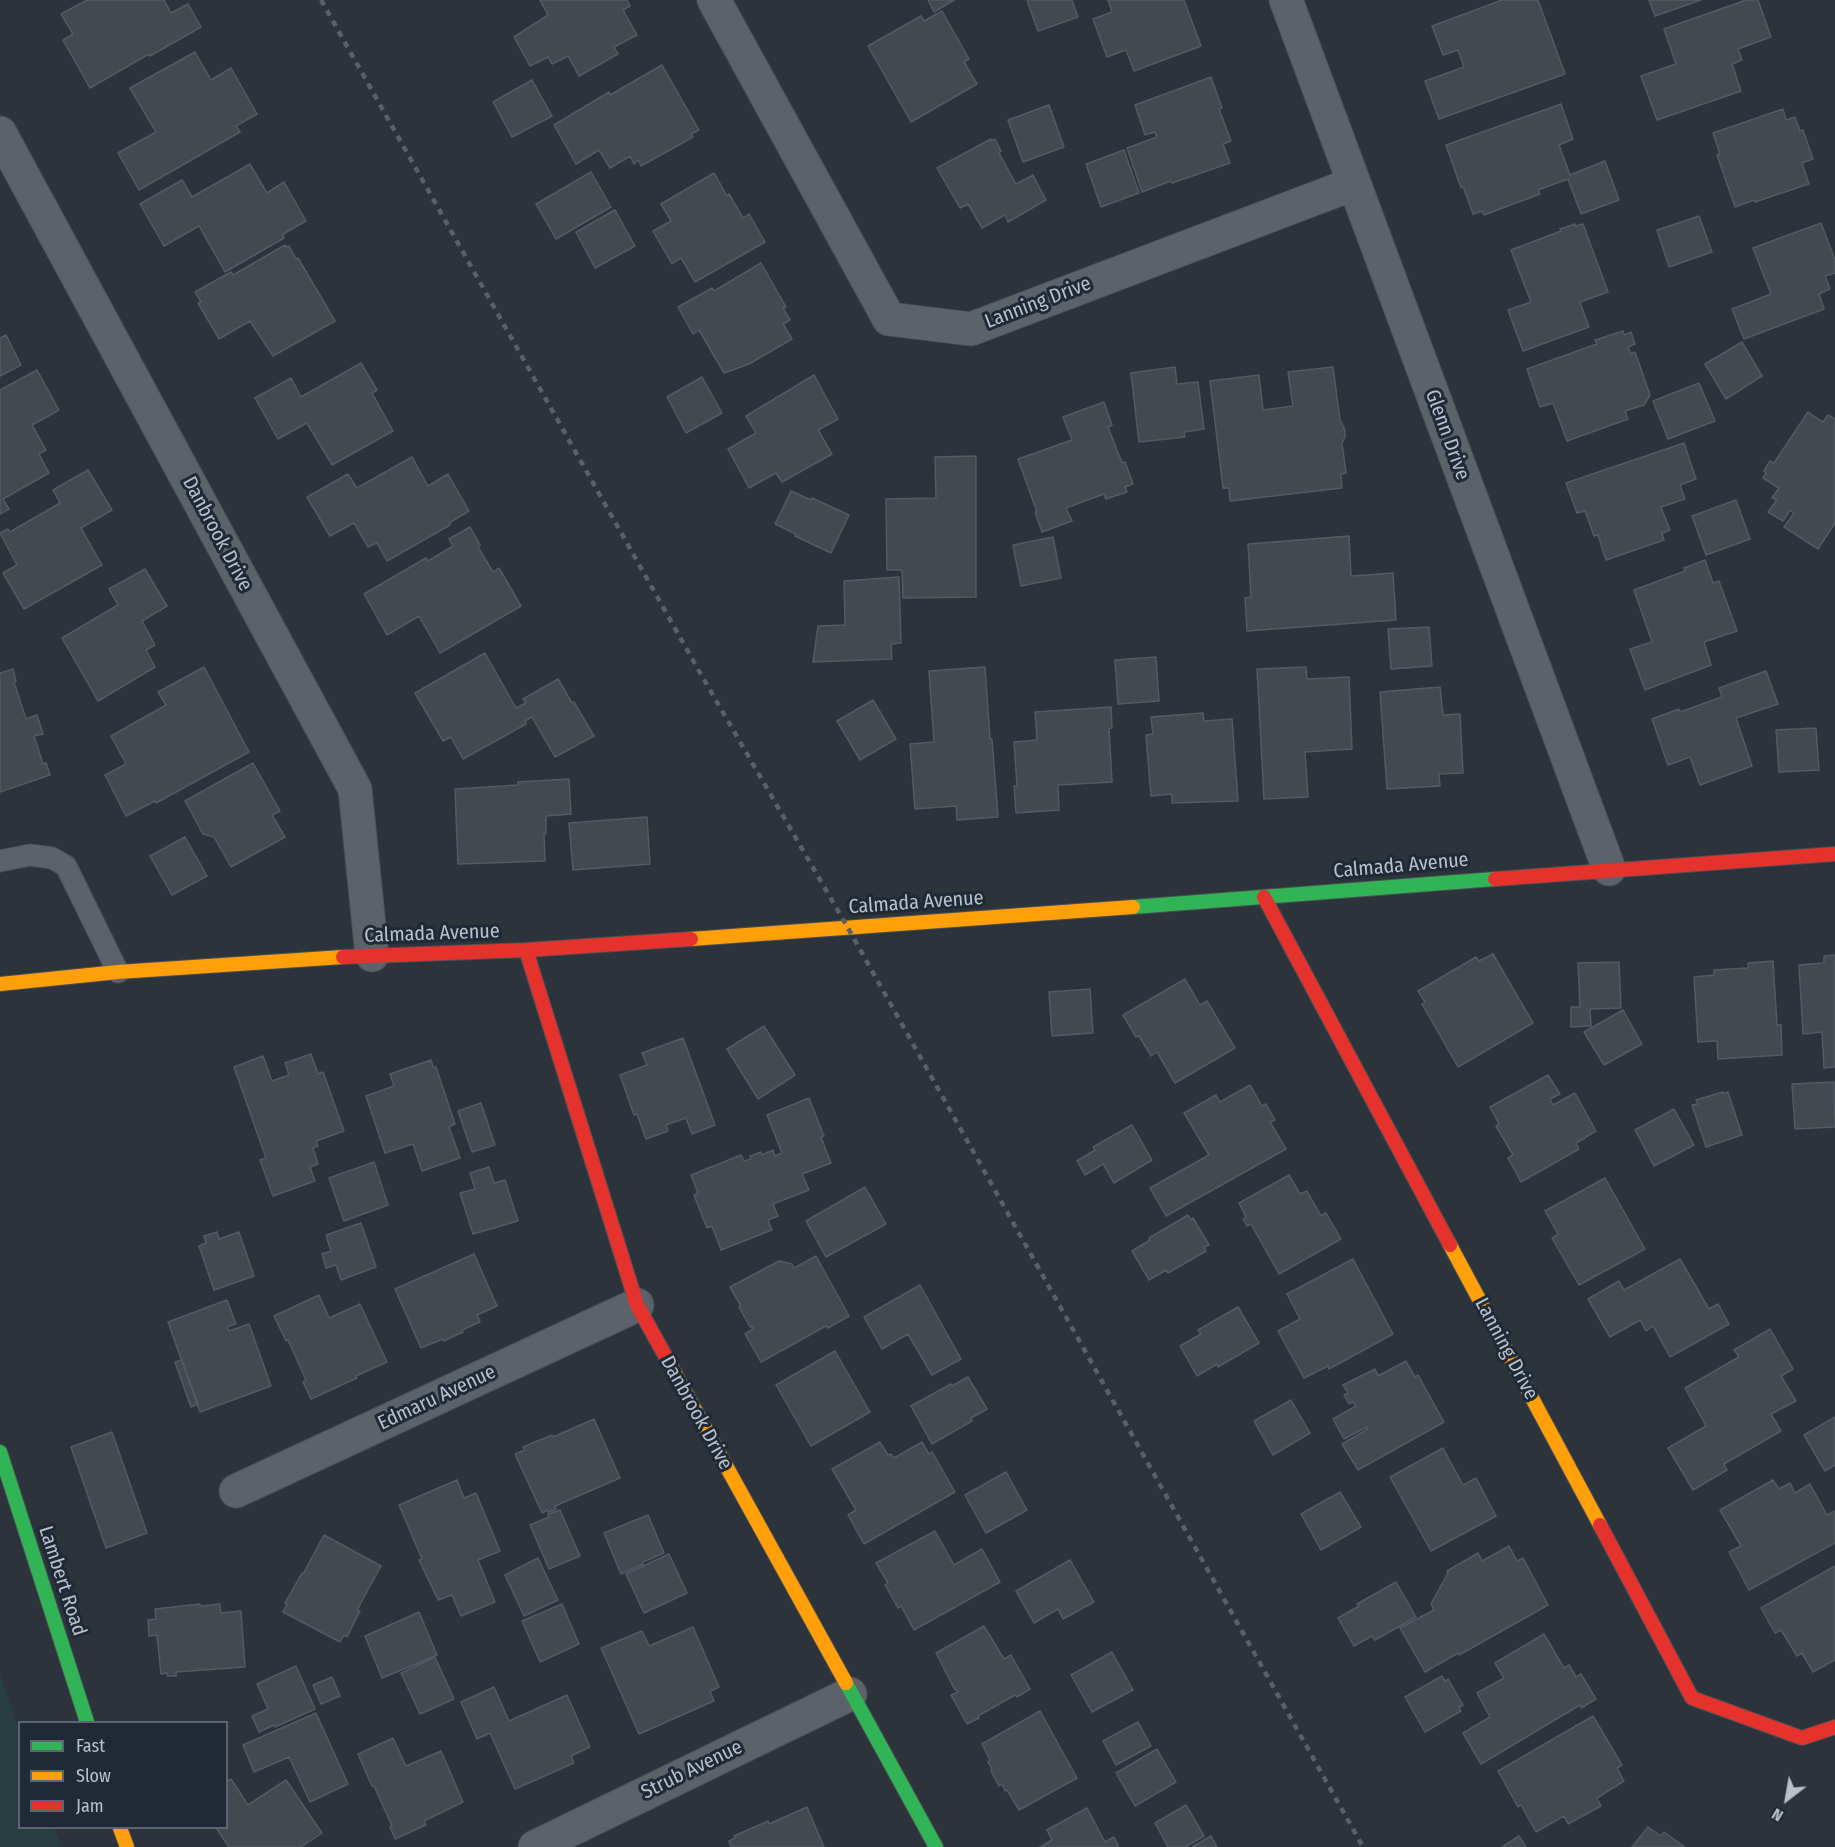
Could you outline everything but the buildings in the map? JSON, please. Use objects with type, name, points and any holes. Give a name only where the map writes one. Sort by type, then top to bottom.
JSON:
[{"type":"street","name":"Lanning Drive","points":[[714,0],[889,319],[971,329],[1353,184]]},
{"type":"street","name":"Glenn Drive","points":[[1286,0],[1609,869]]},
{"type":"street","name":"Danbrook Drive","points":[[0,133],[355,789],[372,955]]},
{"type":"street","name":"Calmada Avenue","points":[[0,984],[118,972],[372,955],[526,950],[1835,854]]},
{"type":"street","name":"Lanning Drive","points":[[1264,897],[1692,1698],[1802,1738],[1835,1727]]},
{"type":"street","name":"Danbrook Drive","points":[[526,950],[637,1305],[936,1847]]},
{"type":"street","name":"Edmaru Avenue","points":[[236,1491],[637,1305]]},
{"type":"street","name":"Lambert Road","points":[[0,1452],[87,1721]]},
{"type":"street","name":"Strub Avenue","points":[[535,1847],[850,1694]]},
{"type":"street","points":[[121,1829],[127,1847]]},
{"type":"lane","points":[[0,861],[30,855],[52,858],[66,866],[118,972]]},
{"type":"green space","points":[[0,1674],[18,1727],[18,1829],[54,1829],[61,1847],[0,1847]]},
{"type":"railway","points":[[321,0],[699,671],[848,928],[1363,1847]]},
{"type":"traffic: fast","points":[[1133,907],[1495,879]]},
{"type":"traffic: fast","points":[[0,1452],[87,1721]]},
{"type":"traffic: fast","points":[[846,1683],[936,1847]]},
{"type":"traffic: slow","points":[[691,939],[1133,907]]},
{"type":"traffic: slow","points":[[0,984],[118,972],[343,957]]},
{"type":"traffic: slow","points":[[1450,1245],[1600,1525]]},
{"type":"traffic: slow","points":[[667,1359],[846,1683]]},
{"type":"traffic: slow","points":[[120,1829],[127,1847]]},
{"type":"traffic: jam","points":[[1495,879],[1835,854]]},
{"type":"traffic: jam","points":[[1264,897],[1450,1245]]},
{"type":"traffic: jam","points":[[343,957],[526,950],[691,939]]},
{"type":"traffic: jam","points":[[526,950],[637,1305],[667,1359]]},
{"type":"traffic: jam","points":[[1600,1525],[1692,1698],[1802,1738],[1835,1727]]}]
